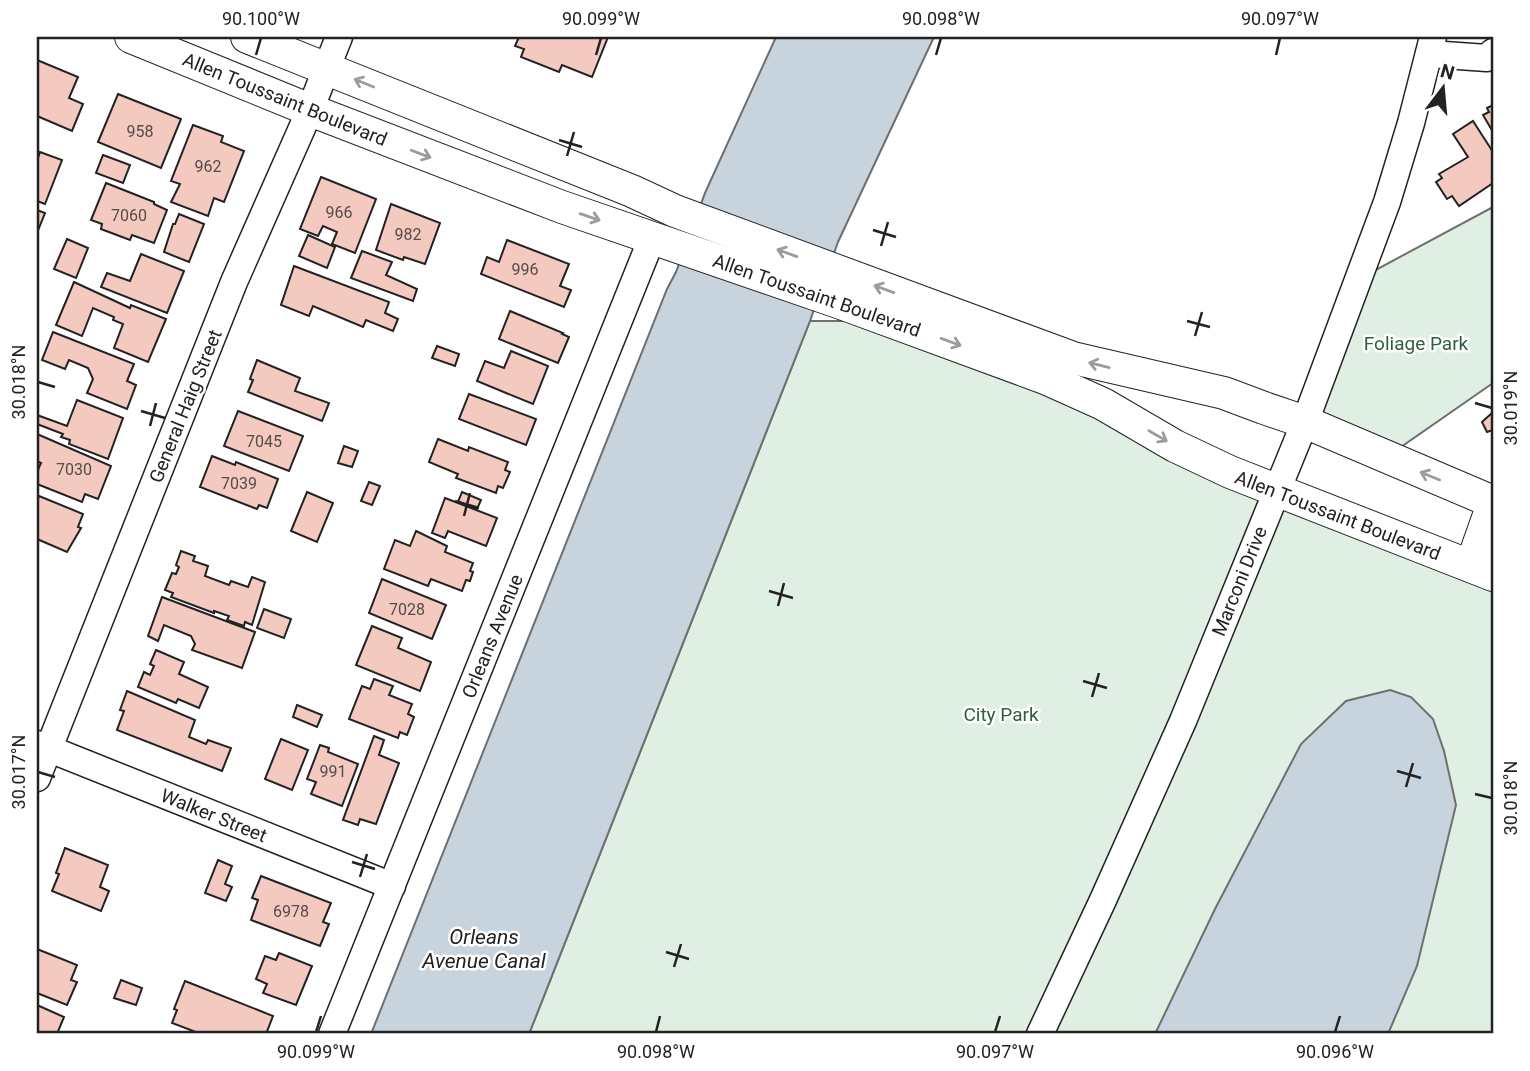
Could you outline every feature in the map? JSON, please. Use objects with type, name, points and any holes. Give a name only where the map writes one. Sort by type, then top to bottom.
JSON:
[{"type":"main road","name":"Allen Toussaint Boulevard","points":[[131,37],[526,194],[658,240],[846,290],[1073,358],[1224,393],[1305,422],[1493,503]]},
{"type":"main road","name":"Allen Toussaint Boulevard","points":[[247,37],[632,191],[1103,404],[1208,462],[1482,571]]},
{"type":"main road","points":[[526,194],[541,155]]},
{"type":"main road","points":[[1482,571],[1493,503]]},
{"type":"street","name":"General Haig Street","points":[[37,778],[43,747],[234,282],[310,110],[339,37]]},
{"type":"street","points":[[1432,45],[1487,58],[1493,52]]},
{"type":"street","name":"Marconi Drive","points":[[1040,1034],[1183,721],[1253,545],[1278,491],[1387,202],[1432,45]]},
{"type":"street","name":"Orleans Avenue","points":[[332,1034],[658,240]]},
{"type":"street","name":"Walker Street","points":[[43,747],[392,886]]},
{"type":"green space","name":"Foliage Park","points":[[1493,207],[1493,383],[1385,458],[1305,422],[1357,280]]},
{"type":"green space","name":"City Park","points":[[810,321],[891,321],[1493,575],[1493,1034],[529,1034]]},
{"type":"water","name":"Orleans Avenue Canal","points":[[776,37],[934,37],[838,242],[810,321],[529,1034],[371,1034],[676,272],[705,193]]},
{"type":"water","points":[[1390,690],[1411,697],[1433,719],[1444,751],[1456,805],[1417,966],[1388,1034],[1155,1034],[1215,909],[1301,744],[1346,701]]},
{"type":"building","points":[[519,37],[608,37],[592,77],[562,65],[559,72],[521,57],[524,49],[515,46]]},
{"type":"building","points":[[37,60],[78,77],[69,98],[83,104],[72,131],[37,116]]},
{"type":"building","points":[[118,94],[181,119],[161,168],[98,142]]},
{"type":"building","points":[[1493,105],[1493,132],[1483,115],[1489,112],[1487,108]]},
{"type":"building","points":[[1473,121],[1493,152],[1493,183],[1459,206],[1452,196],[1447,199],[1436,182],[1442,178],[1439,174],[1468,157],[1453,134]]},
{"type":"building","points":[[193,125],[223,136],[221,142],[244,151],[224,202],[214,198],[208,216],[171,202],[180,184],[171,181]]},
{"type":"building","points":[[40,152],[62,160],[45,204],[37,201],[37,161]]},
{"type":"building","points":[[103,155],[130,165],[123,183],[96,173]]},
{"type":"building","points":[[321,177],[376,199],[355,253],[332,244],[337,232],[323,226],[318,236],[300,229]]},
{"type":"building","points":[[106,183],[167,210],[154,243],[132,235],[130,240],[101,229],[102,224],[91,220]]},
{"type":"building","points":[[391,204],[440,223],[425,264],[404,257],[403,260],[376,250]]},
{"type":"building","points":[[37,210],[45,213],[37,233]]},
{"type":"building","points":[[179,214],[204,224],[189,262],[164,252]]},
{"type":"building","points":[[308,235],[335,247],[327,268],[299,256]]},
{"type":"building","points":[[67,239],[88,248],[76,278],[54,269]]},
{"type":"building","points":[[507,240],[569,264],[560,286],[571,290],[564,307],[481,274],[487,257],[499,262]]},
{"type":"building","points":[[362,251],[392,262],[386,275],[417,289],[413,301],[351,278]]},
{"type":"building","points":[[141,254],[184,271],[167,313],[101,287],[107,273],[130,281]]},
{"type":"building","points":[[294,266],[389,302],[385,313],[398,319],[393,331],[366,320],[363,327],[313,306],[309,316],[281,305]]},
{"type":"building","points":[[74,282],[130,308],[131,305],[166,319],[148,362],[114,348],[123,324],[93,308],[82,336],[56,325]]},
{"type":"building","points":[[510,311],[569,337],[558,363],[499,339]]},
{"type":"building","points":[[53,332],[134,364],[127,381],[136,385],[127,409],[87,393],[93,379],[88,368],[69,360],[65,369],[42,360]]},
{"type":"building","points":[[437,346],[459,354],[455,366],[432,358]]},
{"type":"building","points":[[511,351],[548,366],[533,404],[477,381],[485,361],[504,368]]},
{"type":"building","points":[[257,360],[300,378],[295,391],[329,403],[322,421],[248,392]]},
{"type":"building","points":[[469,394],[536,419],[526,445],[459,419]]},
{"type":"building","points":[[77,400],[123,418],[108,459],[69,444],[70,440],[61,437],[63,434],[37,424],[37,415],[67,426]]},
{"type":"building","points":[[238,411],[303,436],[289,471],[224,446]]},
{"type":"building","points":[[1493,412],[1493,430],[1487,432],[1482,422]]},
{"type":"building","points":[[37,434],[111,466],[98,499],[85,494],[82,502],[37,484],[37,472],[41,463],[37,461]]},
{"type":"building","points":[[438,439],[508,462],[505,470],[510,472],[503,488],[498,486],[496,493],[456,478],[458,474],[429,462]]},
{"type":"building","points":[[344,446],[358,451],[352,467],[338,463]]},
{"type":"building","points":[[212,456],[235,465],[236,462],[278,479],[267,508],[259,505],[257,509],[200,487]]},
{"type":"building","points":[[369,482],[380,486],[372,505],[361,501]]},
{"type":"building","points":[[307,492],[333,503],[317,542],[291,531]]},
{"type":"building","points":[[462,492],[481,500],[477,509],[458,502]]},
{"type":"building","points":[[39,496],[83,514],[78,527],[81,528],[67,552],[37,539]]},
{"type":"building","points":[[445,498],[497,518],[486,546],[448,531],[445,538],[432,533]]},
{"type":"building","points":[[416,531],[447,546],[445,552],[473,563],[470,581],[466,580],[462,591],[431,579],[428,586],[384,569],[395,540],[410,546]]},
{"type":"building","points":[[181,551],[195,556],[193,561],[208,566],[205,576],[229,585],[231,581],[248,587],[252,577],[265,582],[252,625],[245,622],[244,626],[227,620],[229,616],[171,597],[173,593],[165,590],[172,573],[176,574],[179,567],[176,565]]},
{"type":"building","points":[[382,579],[446,605],[432,639],[369,613]]},
{"type":"building","points":[[162,597],[255,632],[242,668],[192,650],[195,644],[191,636],[164,625],[158,641],[148,636]]},
{"type":"building","points":[[264,609],[291,619],[284,638],[257,628]]},
{"type":"building","points":[[372,626],[402,638],[398,648],[431,662],[420,691],[356,665]]},
{"type":"building","points":[[156,650],[184,662],[179,674],[208,687],[199,708],[178,699],[176,703],[138,687],[144,672],[150,675],[154,666],[150,664]]},
{"type":"building","points":[[374,679],[393,686],[389,695],[412,704],[408,714],[414,717],[407,735],[400,732],[398,738],[349,719],[362,686],[370,689]]},
{"type":"building","points":[[127,691],[195,720],[189,737],[206,744],[208,740],[231,748],[222,771],[117,730]]},
{"type":"building","points":[[297,705],[322,715],[317,727],[293,717]]},
{"type":"building","points":[[374,736],[384,740],[379,755],[399,763],[376,824],[360,819],[358,825],[343,820]]},
{"type":"building","points":[[281,739],[308,750],[292,790],[265,779]]},
{"type":"building","points":[[320,745],[329,748],[328,752],[358,764],[342,806],[311,794],[316,782],[307,779]]},
{"type":"building","points":[[65,848],[108,865],[100,887],[109,891],[101,911],[52,891]]},
{"type":"building","points":[[218,860],[232,866],[225,884],[232,887],[226,901],[205,893]]},
{"type":"building","points":[[261,876],[331,903],[323,922],[329,924],[320,946],[251,920],[258,900],[252,898]]},
{"type":"building","points":[[37,949],[77,965],[71,980],[77,982],[67,1005],[37,993]]},
{"type":"building","points":[[279,953],[312,966],[296,1005],[263,993],[267,984],[256,979],[265,956],[276,960]]},
{"type":"building","points":[[121,980],[142,988],[136,1005],[114,998]]},
{"type":"building","points":[[185,981],[273,1016],[266,1034],[201,1034],[172,1023],[177,1010],[174,1009]]},
{"type":"building","points":[[37,1005],[64,1017],[57,1034],[37,1034]]}]
